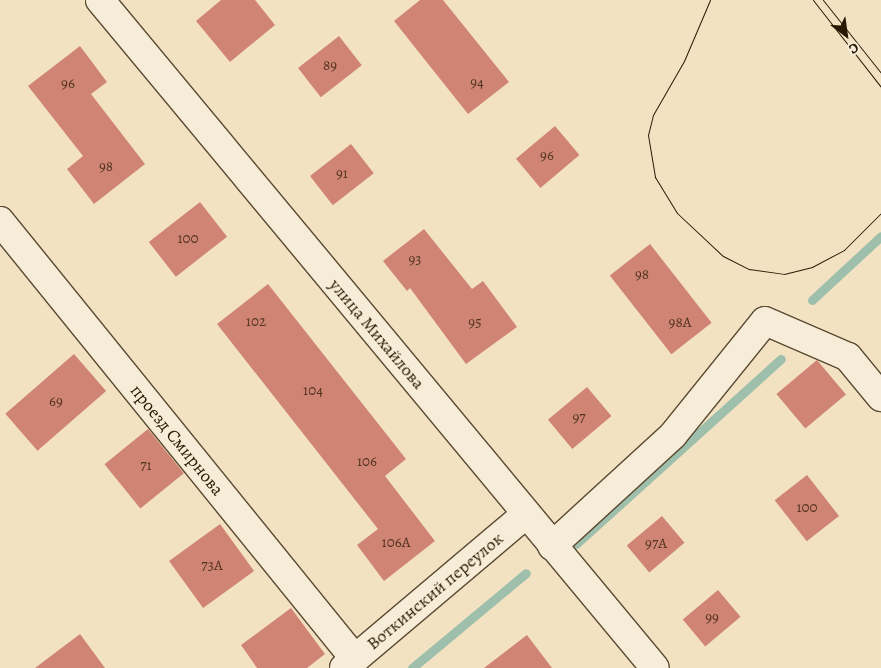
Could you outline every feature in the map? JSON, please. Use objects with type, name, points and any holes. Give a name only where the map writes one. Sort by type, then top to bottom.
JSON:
[{"type":"street","name":"улица Михайлова","points":[[100,0],[655,668]]},
{"type":"street","name":"проезд Смирнова","points":[[0,221],[349,663]]},
{"type":"street","points":[[552,546],[673,435],[764,321],[848,357],[881,397]]},
{"type":"street","name":"Воткинский переулок","points":[[349,663],[526,514]]},
{"type":"building","points":[[221,0],[255,0],[275,25],[230,62],[196,21]]},
{"type":"building","points":[[420,0],[443,0],[509,82],[468,114],[394,21]]},
{"type":"building","points":[[339,36],[362,65],[321,97],[298,68]]},
{"type":"building","points":[[80,46],[107,82],[91,94],[145,164],[94,204],[67,169],[83,156],[28,86]]},
{"type":"building","points":[[555,126],[579,155],[540,188],[516,159]]},
{"type":"building","points":[[351,144],[374,173],[333,205],[310,176]]},
{"type":"building","points":[[200,202],[227,237],[176,277],[149,242]]},
{"type":"building","points":[[424,229],[472,289],[483,281],[517,327],[466,364],[410,288],[407,291],[383,261]]},
{"type":"building","points":[[650,244],[712,323],[671,354],[610,275]]},
{"type":"building","points":[[268,284],[406,459],[385,476],[435,541],[384,581],[357,545],[378,529],[217,324]]},
{"type":"building","points":[[74,354],[106,391],[37,451],[5,414]]},
{"type":"building","points":[[817,360],[846,394],[805,429],[776,394]]},
{"type":"building","points":[[587,387],[611,416],[572,449],[548,420]]},
{"type":"building","points":[[148,429],[184,473],[140,509],[104,464]]},
{"type":"building","points":[[807,475],[839,516],[807,541],[775,500]]},
{"type":"building","points":[[662,516],[684,543],[649,572],[627,546]]},
{"type":"building","points":[[220,524],[254,571],[203,608],[169,561]]},
{"type":"building","points":[[718,590],[740,617],[705,646],[683,620]]},
{"type":"building","points":[[291,608],[325,654],[307,668],[257,668],[241,645]]},
{"type":"building","points":[[80,634],[105,668],[35,668]]},
{"type":"building","points":[[527,635],[552,668],[484,668]]},
{"type":"waterway","points":[[812,300],[881,236]]},
{"type":"waterway","points":[[576,544],[781,359]]},
{"type":"waterway","points":[[412,668],[526,573]]},
{"type":"tram line","points":[[710,0],[684,61],[653,115],[648,135],[655,177],[677,213],[723,256],[749,269],[784,274],[812,267],[844,250],[881,213]]},
{"type":"tram line","points":[[813,0],[881,87]]},
{"type":"tram line","points":[[823,0],[881,73]]}]
